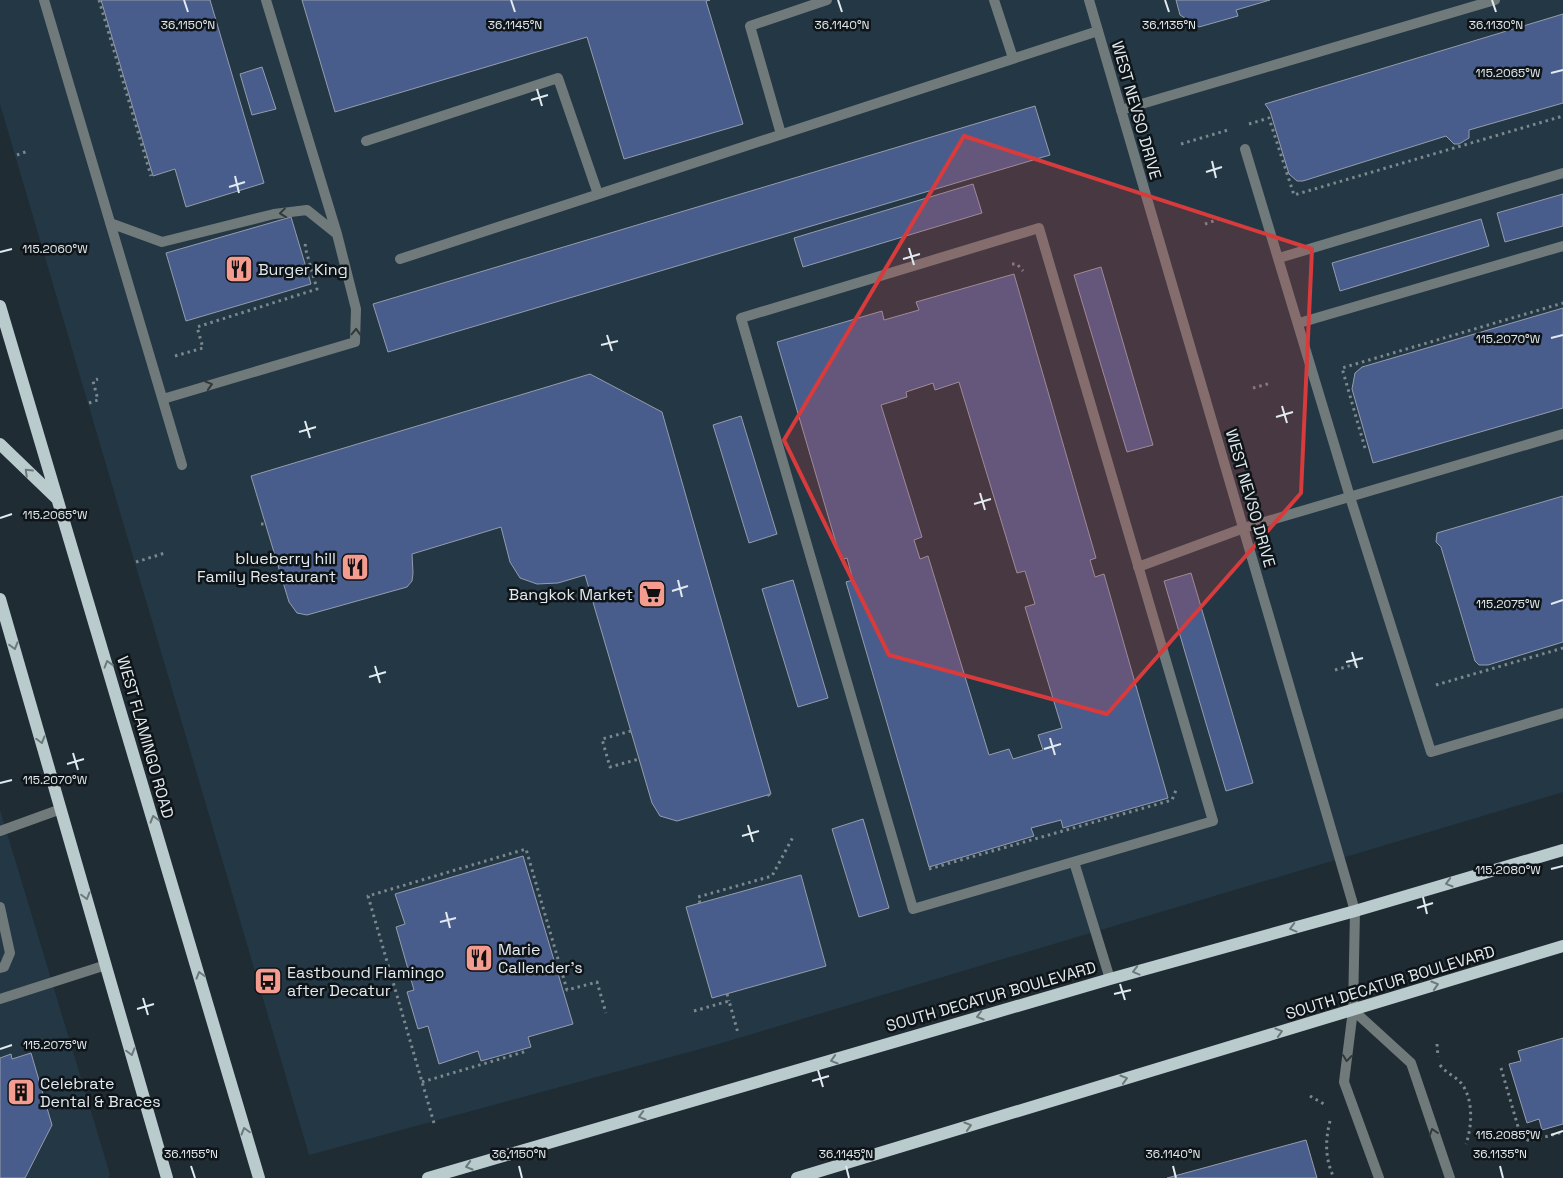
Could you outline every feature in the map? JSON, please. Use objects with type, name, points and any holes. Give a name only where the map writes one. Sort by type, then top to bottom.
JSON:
[{"type":"main road","name":"WEST FLAMINGO ROAD","points":[[0,306],[259,1178]]},
{"type":"main road","points":[[0,444],[58,500]]},
{"type":"main road","points":[[0,599],[4,625],[61,809],[167,1178]]},
{"type":"main road","name":"SOUTH DECATUR BOULEVARD","points":[[428,1178],[1110,978],[1355,911],[1563,850]]},
{"type":"main road","name":"SOUTH DECATUR BOULEVARD","points":[[796,1178],[1563,946]]},
{"type":"street","points":[[44,0],[182,465]]},
{"type":"street","points":[[163,400],[355,342],[356,309],[337,234],[266,0]]},
{"type":"street","points":[[781,134],[750,26],[827,0]]},
{"type":"street","points":[[994,0],[1013,58]]},
{"type":"street","name":"WEST NEVSO DRIVE","points":[[1089,0],[1355,911],[1353,1010],[1344,1082],[1379,1178]]},
{"type":"street","points":[[1121,110],[1495,0]]},
{"type":"street","points":[[400,259],[1098,30]]},
{"type":"street","points":[[366,141],[558,78],[598,194]]},
{"type":"street","points":[[1245,149],[1350,497],[1431,752],[1563,713]]},
{"type":"street","points":[[1279,258],[1563,173]]},
{"type":"street","points":[[110,223],[162,242],[274,214],[307,210],[337,234]]},
{"type":"street","points":[[1039,228],[1138,567],[1212,821],[913,909],[740,318],[1039,228]]},
{"type":"street","points":[[1299,323],[1563,246]]},
{"type":"street","points":[[1138,567],[1244,528],[1563,434]]},
{"type":"street","points":[[0,831],[61,809]]},
{"type":"street","points":[[1074,862],[1110,978]]},
{"type":"street","points":[[0,907],[10,953],[4,967],[0,968]]},
{"type":"street","points":[[0,999],[106,965]]},
{"type":"street","points":[[1353,1010],[1411,1063],[1450,1178]]},
{"type":"path","points":[[99,0],[151,176]]},
{"type":"path","points":[[1242,126],[1268,118],[1294,194],[1563,116]]},
{"type":"path","points":[[1181,144],[1234,128]]},
{"type":"path","points":[[17,155],[28,151]]},
{"type":"path","points":[[174,356],[203,348],[197,327],[317,289],[305,247],[314,216]]},
{"type":"path","points":[[1205,224],[1222,218]]},
{"type":"path","points":[[1365,448],[1342,368],[1563,303]]},
{"type":"path","points":[[89,402],[98,400],[92,381],[98,379]]},
{"type":"path","points":[[1253,388],[1270,383]]},
{"type":"path","points":[[136,562],[165,553]]},
{"type":"path","points":[[1434,686],[1563,648]]},
{"type":"path","points":[[1335,670],[1356,664]]},
{"type":"path","points":[[630,731],[602,739],[610,767],[639,759]]},
{"type":"path","points":[[929,869],[1172,800],[1176,795]]},
{"type":"path","points":[[700,903],[698,897],[772,876],[793,837]]},
{"type":"path","points":[[434,1123],[368,896],[526,849],[568,990],[597,982],[606,1013]]},
{"type":"path","points":[[727,994],[738,1033]]},
{"type":"path","points":[[694,1011],[729,1001]]},
{"type":"path","points":[[1437,1044],[1438,1062],[1447,1074],[1461,1083],[1468,1098],[1470,1134],[1466,1147]]},
{"type":"path","points":[[422,1082],[528,1051]]},
{"type":"path","points":[[1501,1068],[1521,1137],[1530,1141],[1563,1132]]},
{"type":"path","points":[[1310,1096],[1324,1104],[1328,1110]]},
{"type":"path","points":[[1331,1116],[1325,1139],[1327,1157],[1334,1178]]},
{"type":"highlighted area","points":[[964,136],[1312,249],[1301,493],[1107,714],[889,655],[784,440]]},
{"type":"shaded area","points":[[0,0],[1563,0],[1563,792],[715,1045],[309,1155],[0,104]]},
{"type":"shaded area","points":[[0,810],[110,1175],[108,1178],[0,1178]]},
{"type":"building","points":[[101,0],[210,0],[264,183],[186,207],[175,169],[153,176]]},
{"type":"building","points":[[302,0],[710,0],[706,1],[743,124],[624,159],[587,37],[335,112]]},
{"type":"building","points":[[1176,0],[1270,0],[1236,10],[1238,16],[1199,27],[1180,15]]},
{"type":"building","points":[[1563,14],[1563,103],[1469,130],[1469,138],[1459,144],[1454,144],[1446,136],[1303,181],[1297,181],[1289,174],[1270,111],[1265,104]]},
{"type":"building","points":[[262,67],[276,109],[252,115],[240,74]]},
{"type":"building","points":[[1035,106],[1050,155],[388,352],[373,304]]},
{"type":"building","points":[[973,184],[982,213],[803,267],[794,238]]},
{"type":"building","points":[[1563,194],[1563,226],[1505,242],[1497,213]]},
{"type":"building","name":"Burger King","points":[[291,217],[311,284],[186,321],[166,253]]},
{"type":"building","points":[[1481,219],[1489,246],[1340,291],[1332,263]]},
{"type":"building","points":[[1101,267],[1153,445],[1127,452],[1074,275]]},
{"type":"building","points":[[1014,274],[1096,558],[1090,560],[1095,577],[1104,574],[1168,798],[1063,828],[1061,820],[1031,828],[1034,836],[929,867],[846,582],[853,580],[847,558],[841,560],[777,342],[882,311],[884,320],[919,310],[916,302]],"holes":[[[959,382],[1017,573],[1025,571],[1035,604],[1025,607],[1062,728],[1038,735],[1043,750],[1013,759],[1009,749],[989,755],[928,556],[920,559],[914,540],[922,537],[881,405],[907,397],[906,392],[933,383],[935,390]]]},
{"type":"building","points":[[1563,308],[1563,408],[1373,463],[1352,389],[1355,373],[1362,367]]},
{"type":"building","name":"Bangkok Market","points":[[590,374],[662,412],[771,794],[677,821],[660,816],[652,803],[585,575],[558,583],[537,584],[520,578],[510,562],[501,527],[412,554],[412,581],[407,587],[307,615],[297,613],[289,602],[251,476]]},
{"type":"building","points":[[741,416],[777,534],[749,543],[713,425]]},
{"type":"building","points":[[1563,496],[1563,642],[1488,665],[1479,665],[1475,661],[1441,547],[1436,542],[1437,533]]},
{"type":"building","points":[[1191,573],[1253,783],[1226,791],[1164,581]]},
{"type":"building","points":[[793,580],[828,698],[798,707],[762,589]]},
{"type":"building","points":[[863,819],[889,908],[859,917],[832,829]]},
{"type":"building","name":"Marie Callender's","points":[[523,856],[573,1024],[528,1037],[531,1047],[481,1061],[478,1051],[439,1064],[428,1026],[418,1029],[407,992],[414,990],[396,927],[405,924],[395,894]]},
{"type":"building","points":[[801,875],[826,966],[712,998],[686,907]]},
{"type":"building","points":[[1563,1038],[1563,1124],[1542,1130],[1539,1119],[1527,1123],[1509,1064],[1521,1061],[1518,1051]]},
{"type":"building","name":"Celebrate Dental & Braces","points":[[31,1053],[52,1125],[25,1178],[0,1178],[0,1058],[11,1054],[12,1059]]},
{"type":"building","points":[[1306,1140],[1317,1178],[1167,1178]]},
{"type":"place","name":"Burger King","points":[[239,269]]},
{"type":"place","name":"blueberry hill Family Restaurant","points":[[355,567]]},
{"type":"place","name":"Bangkok Market","points":[[652,594]]},
{"type":"place","name":"Marie Callender's","points":[[479,958]]},
{"type":"place","name":"Eastbound Flamingo after Decatur","points":[[268,981]]},
{"type":"place","name":"Celebrate Dental & Braces","points":[[21,1092]]}]
